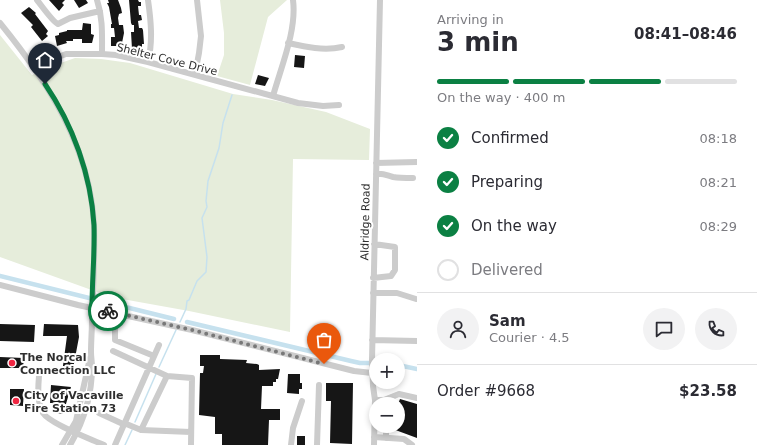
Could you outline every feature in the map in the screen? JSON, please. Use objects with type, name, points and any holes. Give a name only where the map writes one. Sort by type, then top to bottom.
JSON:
[{"type":"street","points":[[36,0],[48,13],[53,22],[58,24],[70,18],[100,11]]},
{"type":"street","points":[[97,0],[102,26],[102,54]]},
{"type":"street","points":[[148,0],[152,33],[151,50],[148,62]]},
{"type":"street","points":[[195,74],[200,53],[201,36],[197,0]]},
{"type":"street","points":[[273,96],[293,20],[293,0]]},
{"type":"street","name":"Aldridge Road","points":[[372,353],[380,0]]},
{"type":"street","points":[[0,23],[54,97],[68,124],[79,151],[86,174],[92,204],[94,224],[91,352],[70,445]]},
{"type":"street","points":[[288,43],[309,48],[335,49],[342,47]]},
{"type":"street","name":"Shelter Cove Drive","points":[[36,71],[53,59],[66,54],[116,55],[195,74],[303,104],[323,106],[339,105]]},
{"type":"street","points":[[376,163],[417,162]]},
{"type":"street","points":[[376,174],[384,174],[400,178],[413,178]]},
{"type":"street","points":[[374,244],[395,247],[395,270],[391,276],[374,278]]},
{"type":"street","points":[[0,286],[192,330],[354,371],[369,367]]},
{"type":"street","points":[[373,293],[397,292],[416,299]]},
{"type":"street","points":[[115,324],[115,340],[154,356]]},
{"type":"street","points":[[372,340],[417,341]]},
{"type":"street","points":[[115,445],[159,345]]},
{"type":"street","points":[[113,351],[167,376],[192,378],[191,445]]},
{"type":"street","points":[[39,376],[39,399],[44,414],[55,423],[104,445]]},
{"type":"street","points":[[141,430],[167,376]]},
{"type":"street","points":[[317,445],[319,385]]},
{"type":"street","points":[[395,397],[399,394],[417,398]]},
{"type":"street","points":[[291,445],[293,428],[302,401]]},
{"type":"street","points":[[99,413],[141,430],[191,432]]},
{"type":"street","points":[[62,445],[74,431]]},
{"type":"street","name":"Aldridge Road","points":[[374,433],[374,445]]},
{"type":"street","points":[[388,433],[392,445]]},
{"type":"street","points":[[374,437],[404,439],[412,445]]},
{"type":"green space","points":[[220,0],[287,0],[268,17],[250,85],[217,76],[224,55],[224,33]]},
{"type":"green space","points":[[0,35],[32,75],[75,58],[101,59],[130,63],[233,94],[272,100],[326,112],[370,129],[369,160],[293,159],[290,332],[189,311],[111,297],[0,257]]},
{"type":"building","points":[[49,0],[65,0],[62,3],[64,5],[59,11]]},
{"type":"building","points":[[74,0],[86,0],[88,3],[79,8]]},
{"type":"building","points":[[108,0],[118,0],[121,8],[122,13],[119,14],[118,18],[119,25],[123,25],[124,33],[122,43],[119,43],[119,46],[111,46],[111,37],[115,37],[114,28],[111,28],[112,24],[107,3],[109,3]]},
{"type":"building","points":[[129,0],[138,0],[141,2],[141,6],[138,6],[139,15],[141,15],[142,20],[138,21],[139,28],[142,28],[143,30],[144,44],[142,44],[142,49],[132,49],[131,32],[134,32],[134,25],[131,23]]},
{"type":"building","points":[[29,7],[36,13],[35,14],[48,31],[46,34],[48,36],[42,41],[31,27],[33,25],[21,13]]},
{"type":"building","points":[[83,23],[91,24],[91,34],[94,35],[92,43],[82,43],[82,39],[73,39],[73,41],[66,41],[67,43],[57,46],[55,36],[67,30],[82,30]]},
{"type":"building","points":[[295,55],[305,56],[304,68],[294,67]]},
{"type":"building","points":[[258,75],[269,78],[265,86],[255,84]]},
{"type":"building","points":[[0,324],[35,325],[34,342],[0,341]]},
{"type":"building","points":[[44,324],[78,325],[79,337],[72,374],[62,373],[67,336],[43,336]]},
{"type":"building","points":[[200,355],[220,355],[220,359],[247,360],[246,363],[259,365],[259,370],[280,369],[278,379],[276,379],[276,382],[273,382],[273,386],[262,386],[261,409],[280,409],[280,420],[269,420],[268,445],[222,445],[222,434],[215,434],[215,417],[199,415],[200,373],[203,373],[204,366],[200,366]]},
{"type":"building","name":"The Norcal Connection LLC","points":[[0,357],[24,358],[23,368],[0,368]]},
{"type":"building","points":[[288,374],[300,374],[302,389],[299,389],[299,394],[287,393]]},
{"type":"building","points":[[326,383],[353,383],[352,444],[330,443],[331,401],[326,401]]},
{"type":"building","points":[[51,385],[71,387],[63,414],[57,413],[52,406],[52,403],[50,403]]},
{"type":"building","name":"City of Vacaville Fire Station 73","points":[[10,389],[24,389],[23,406],[10,405]]},
{"type":"building","points":[[405,400],[417,404],[417,438],[404,433],[405,433]]},
{"type":"building","points":[[297,436],[305,436],[305,445],[297,445]]},
{"type":"waterway","points":[[180,322],[186,309],[187,301],[189,300],[197,281],[206,272],[207,257],[202,218],[207,207],[206,201],[208,181],[219,148],[223,123],[232,95]]},
{"type":"waterway","points":[[0,276],[174,319]]},
{"type":"waterway","points":[[187,322],[360,363],[369,363]]},
{"type":"waterway","points":[[159,367],[176,330]]},
{"type":"waterway","points":[[405,366],[417,369]]},
{"type":"waterway","points":[[135,422],[156,374]]},
{"type":"waterway","points":[[125,445],[132,430]]},
{"type":"way so far","points":[[108,311],[192,330],[324,364]]},
{"type":"place","name":"The Norcal Connection LLC","points":[[12,363]]},
{"type":"place","name":"City of Vacaville Fire Station 73","points":[[16,401]]},
{"type":"route","points":[[45,84],[54,97],[68,124],[84,168],[92,204],[94,224],[92,308],[108,311]]}]
